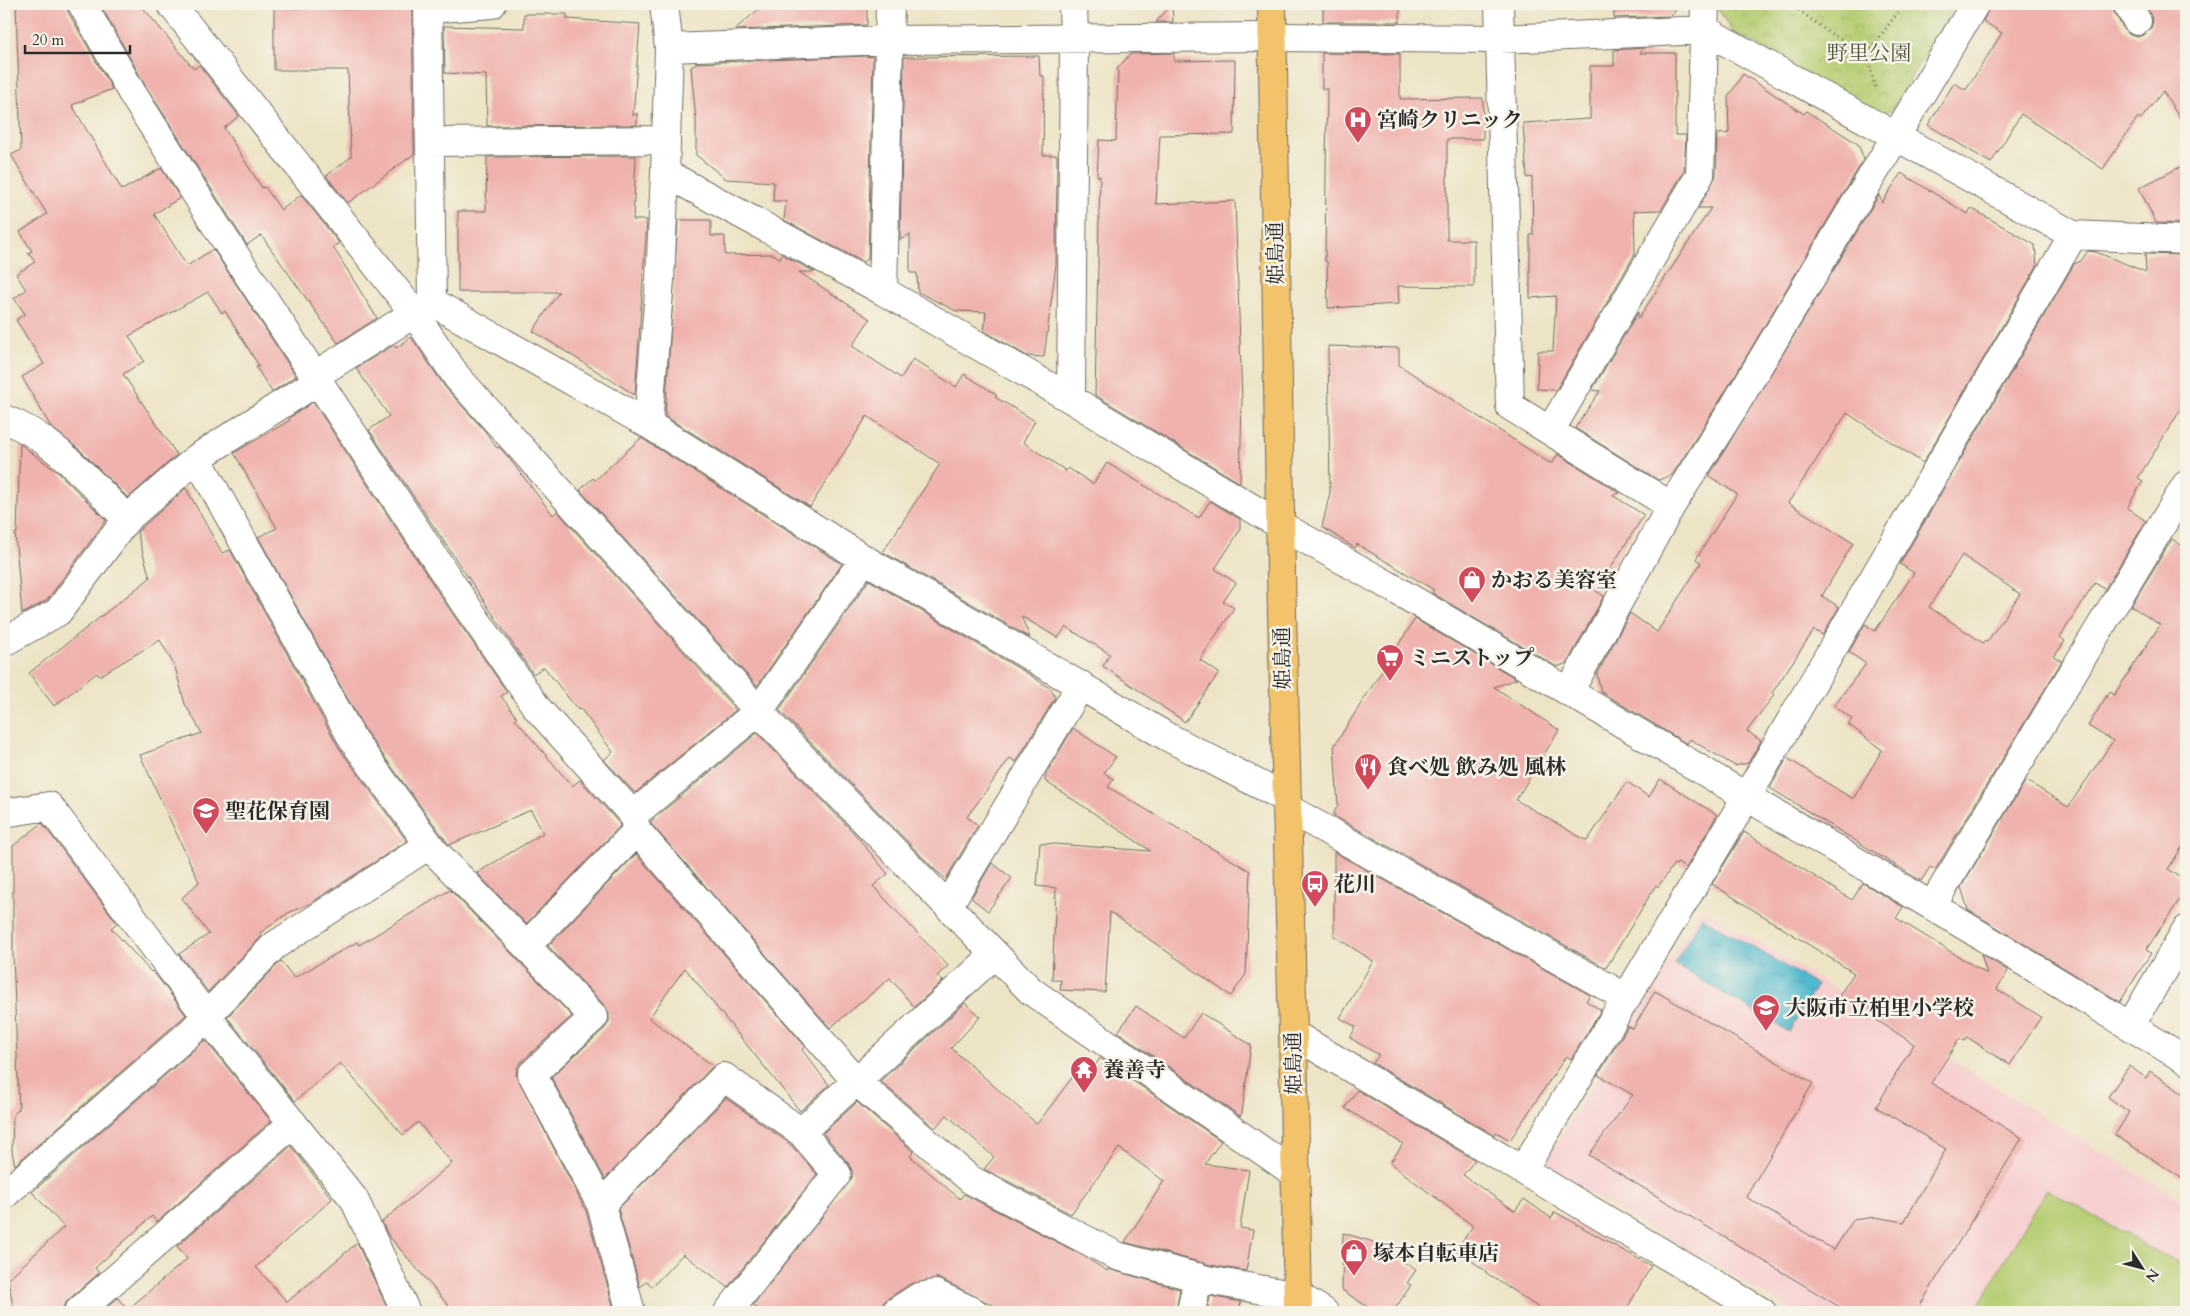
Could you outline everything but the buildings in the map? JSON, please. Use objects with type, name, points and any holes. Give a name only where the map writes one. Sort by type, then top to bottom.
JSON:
[{"type":"main road","name":"姫島通","points":[[1272,4],[1280,525],[1298,1304]]},
{"type":"street","points":[[82,4],[137,101],[316,379],[537,708],[856,1082],[971,1180],[1117,1256],[1324,1312]]},
{"type":"street","points":[[171,4],[423,307],[457,377],[759,711],[1031,991],[1296,1174]]},
{"type":"street","points":[[423,307],[430,142],[428,6],[492,4]]},
{"type":"street","points":[[648,424],[660,280],[665,173],[669,48],[664,4]]},
{"type":"street","points":[[883,291],[890,4]]},
{"type":"street","points":[[1071,399],[1073,4]]},
{"type":"street","points":[[1499,4],[1510,406],[1671,506]]},
{"type":"street","points":[[1569,692],[1671,506],[1732,410],[1891,134],[1975,4]]},
{"type":"street","points":[[669,48],[890,40],[1273,37],[1499,39],[1705,17],[1891,134],[2074,235],[2186,240]]},
{"type":"street","points":[[1550,431],[1700,175],[1705,17]]},
{"type":"street","points":[[430,142],[666,140]]},
{"type":"street","points":[[665,173],[883,291],[1071,399],[1280,525],[1386,584],[1747,796],[2131,1025],[2186,1060]]},
{"type":"street","points":[[1523,1170],[1747,796],[2074,235]]},
{"type":"street","points":[[4,642],[58,612],[127,519],[197,458],[423,307]]},
{"type":"street","points":[[423,307],[648,424],[864,559],[1166,736],[1627,998]]},
{"type":"street","points":[[4,419],[21,426],[57,450],[127,519]]},
{"type":"street","points":[[197,458],[318,673],[353,740],[429,845],[594,1017],[532,1074],[601,1205],[632,1312]]},
{"type":"street","points":[[1932,906],[2186,485]]},
{"type":"street","points":[[526,946],[635,823],[759,711],[864,559]]},
{"type":"street","points":[[948,906],[1081,685]]},
{"type":"street","points":[[4,813],[49,806],[206,1016],[354,1200],[406,1312]]},
{"type":"street","points":[[4,1195],[206,1016],[274,946],[429,845]]},
{"type":"street","points":[[2131,1025],[2186,930]]},
{"type":"street","points":[[801,1132],[995,954]]},
{"type":"street","points":[[1293,1034],[1762,1312]]},
{"type":"street","points":[[601,1205],[724,1077],[801,1132],[837,1174],[728,1312]]},
{"type":"street","points":[[78,1312],[292,1123]]},
{"type":"street","points":[[1191,1312],[1198,1277]]},
{"type":"street","points":[[896,1312],[919,1297],[935,1294],[974,1312]]},
{"type":"path","points":[[1792,4],[1831,34],[1866,54],[1891,134]]},
{"type":"path","points":[[1866,54],[1904,4]]},
{"type":"shaded area","name":"大阪市立柏里小学校","points":[[1702,908],[2186,1203],[2186,1312],[1795,1312],[1553,1172],[1548,1157]]},
{"type":"green space","name":"野里公園","points":[[1718,4],[1956,4],[1891,111],[1873,114],[1731,30],[1718,9]]},
{"type":"green space","points":[[2046,1189],[2186,1268],[2186,1312],[1975,1312]]},
{"type":"water","points":[[1702,917],[1817,985],[1789,1032],[1674,964]]},
{"type":"place","name":"宮崎クリニック","points":[[1358,144]]},
{"type":"place","name":"かおる美容室","points":[[1472,604]]},
{"type":"place","name":"ミニストップ","points":[[1390,682]]},
{"type":"place","name":"食べ処 飲み処 風林","points":[[1368,791]]},
{"type":"place","name":"聖花保育園","points":[[206,835]]},
{"type":"place","name":"花川","points":[[1315,908]]},
{"type":"place","name":"大阪市立柏里小学校","points":[[1766,1032]]},
{"type":"place","name":"養善寺","points":[[1084,1094]]},
{"type":"place","name":"塚本自転車店","points":[[1354,1277]]}]
